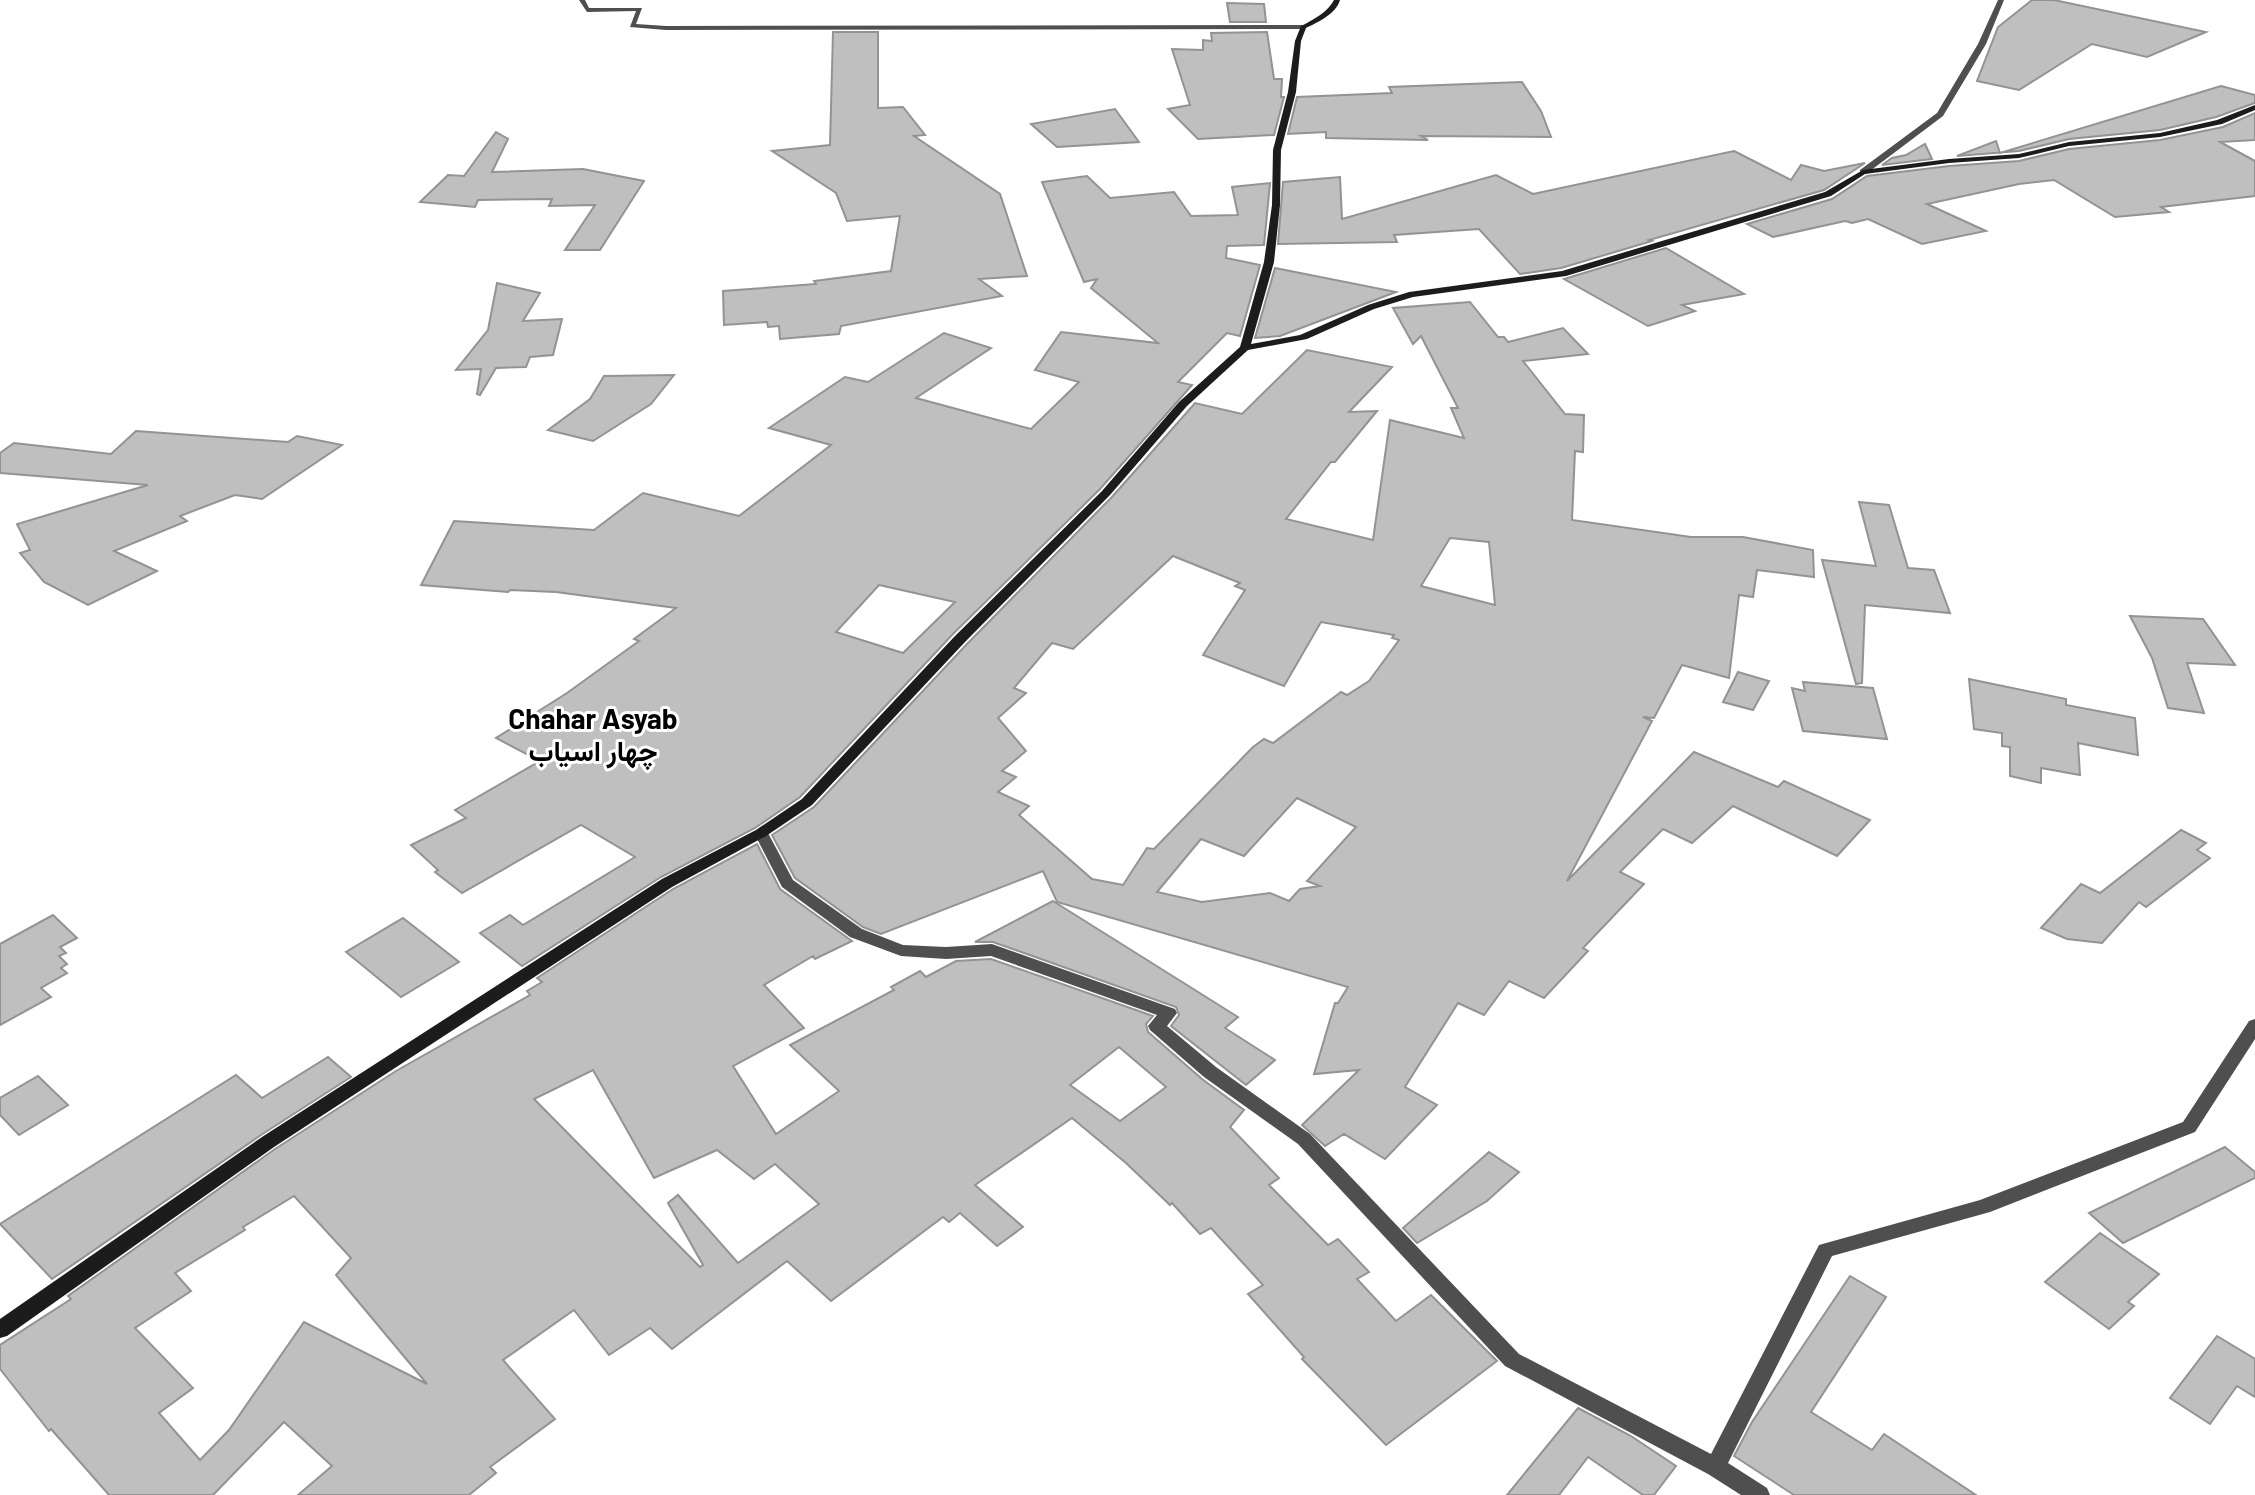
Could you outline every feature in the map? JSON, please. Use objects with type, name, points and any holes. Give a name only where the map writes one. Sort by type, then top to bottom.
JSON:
[{"type":"street","points":[[582,0],[587,10],[640,9],[632,26],[666,28],[1303,27],[1316,21],[1336,5],[1338,0]]},
{"type":"street","points":[[0,1330],[268,1142],[667,883],[761,833],[807,802],[960,639],[1105,493],[1184,404],[1245,348],[1303,337],[1371,307],[1412,294],[1563,274],[1828,194],[1863,172],[1940,114],[1982,44],[2001,0]]},
{"type":"street","points":[[1245,348],[1269,262],[1276,205],[1277,150],[1292,92],[1298,41],[1303,27]]},
{"type":"street","points":[[1863,172],[1949,161],[2019,156],[2069,144],[2160,135],[2219,122],[2255,107]]},
{"type":"street","points":[[761,833],[787,883],[856,933],[901,950],[946,953],[992,950],[1169,1013],[1156,1026],[1210,1072],[1304,1139],[1512,1360],[1715,1467],[1759,1495]]},
{"type":"street","points":[[1715,1467],[1826,1250],[1983,1207],[2189,1127],[2255,1024]]},
{"type":"building","points":[[2032,0],[2054,0],[2206,32],[2147,57],[2092,44],[2019,90],[1977,81],[1998,27]]},
{"type":"building","points":[[1227,3],[1264,4],[1266,22],[1230,22]]},
{"type":"building","points":[[833,32],[878,32],[878,108],[903,107],[925,135],[914,136],[1000,194],[1027,276],[979,279],[1002,296],[841,326],[839,334],[780,339],[779,326],[768,327],[767,322],[724,325],[723,291],[816,284],[814,281],[891,271],[900,216],[847,221],[836,193],[772,151],[830,145]]},
{"type":"building","points":[[1267,32],[1274,79],[1282,79],[1281,97],[1284,97],[1274,135],[1198,139],[1168,109],[1190,105],[1172,49],[1203,50],[1203,40],[1212,41],[1211,33]]},
{"type":"building","points":[[1522,82],[1541,111],[1551,137],[1421,136],[1428,140],[1326,138],[1326,132],[1288,134],[1297,97],[1392,93],[1389,87]]},
{"type":"building","points":[[2221,86],[2255,95],[2255,103],[2216,117],[2160,130],[2069,139],[2019,151],[2002,152]]},
{"type":"building","points":[[1115,109],[1139,142],[1057,147],[1031,124]]},
{"type":"building","points":[[2255,113],[2255,140],[2220,142],[2255,161],[2255,196],[2161,207],[2169,212],[2115,217],[2054,180],[2019,184],[1927,204],[1986,231],[1922,244],[1868,219],[1852,223],[1845,221],[1773,237],[1747,224],[1832,199],[1867,176],[2019,161],[2069,149],[2160,140],[2223,127]]},
{"type":"building","points":[[496,132],[508,139],[492,172],[583,169],[644,181],[600,250],[565,250],[595,205],[549,206],[552,199],[478,200],[475,207],[420,202],[448,175],[464,176]]},
{"type":"building","points":[[1996,141],[2000,153],[1957,156]]},
{"type":"building","points":[[1925,144],[1932,159],[1882,165],[1892,158],[1906,155]]},
{"type":"building","points":[[1734,151],[1791,180],[1801,165],[1824,171],[1865,163],[1824,190],[1561,268],[1520,274],[1479,229],[1394,235],[1397,242],[1278,244],[1283,182],[1340,177],[1342,219],[1496,175],[1533,194]]},
{"type":"building","points":[[1087,176],[1110,198],[1174,192],[1191,216],[1238,215],[1232,187],[1270,183],[1264,245],[1227,246],[1226,258],[1260,265],[1240,336],[1227,333],[1178,382],[1192,385],[1100,489],[953,634],[800,797],[755,828],[661,877],[522,966],[480,933],[510,915],[523,925],[635,857],[581,825],[462,893],[435,872],[438,870],[411,845],[466,818],[455,810],[540,761],[496,738],[567,693],[639,641],[634,639],[676,608],[556,592],[508,592],[421,585],[454,521],[594,530],[643,493],[739,516],[831,445],[769,428],[845,377],[868,382],[944,333],[991,348],[916,398],[1031,429],[1079,382],[1035,370],[1061,332],[1158,343],[1091,288],[1097,279],[1084,282],[1042,182]],"holes":[[[879,585],[955,602],[903,653],[836,632]]]},
{"type":"building","points":[[1666,248],[1744,294],[1682,305],[1695,311],[1648,326],[1564,279]]},
{"type":"building","points":[[1275,268],[1396,292],[1280,336],[1255,338]]},
{"type":"building","points":[[497,283],[540,293],[523,321],[562,319],[553,355],[530,357],[526,367],[496,368],[480,395],[477,394],[481,369],[456,370],[488,330]]},
{"type":"building","points":[[1470,302],[1498,337],[1504,337],[1508,342],[1563,328],[1588,354],[1523,361],[1565,414],[1584,415],[1583,452],[1575,451],[1572,520],[1691,537],[1743,537],[1813,550],[1814,577],[1757,570],[1753,597],[1739,595],[1729,678],[1682,665],[1654,718],[1643,717],[1652,721],[1567,881],[1694,752],[1778,787],[1784,781],[1870,820],[1837,856],[1733,806],[1692,843],[1663,829],[1620,872],[1644,884],[1583,948],[1588,951],[1544,998],[1509,981],[1484,1015],[1458,1003],[1405,1087],[1437,1105],[1385,1159],[1344,1134],[1325,1146],[1302,1125],[1359,1070],[1314,1074],[1335,1003],[1338,1003],[1348,987],[1057,902],[1043,871],[881,934],[863,927],[795,878],[772,835],[814,807],[967,644],[1112,497],[1195,403],[1242,414],[1307,350],[1392,367],[1349,412],[1377,411],[1335,462],[1331,462],[1286,519],[1373,540],[1390,420],[1464,438],[1451,408],[1458,408],[1421,336],[1413,344],[1393,308]],"holes":[[[1450,538],[1489,542],[1495,605],[1421,586]],[[1173,556],[1240,583],[1235,586],[1245,590],[1203,655],[1284,686],[1321,622],[1394,635],[1392,638],[1399,640],[1369,681],[1347,695],[1341,692],[1273,743],[1264,739],[1253,747],[1154,849],[1147,848],[1123,885],[1092,879],[1019,815],[1029,806],[998,792],[1016,777],[1002,771],[1026,751],[998,718],[1026,693],[1014,688],[1052,643],[1073,649]],[[1297,798],[1356,827],[1307,881],[1320,886],[1300,889],[1289,901],[1270,893],[1202,902],[1157,892],[1201,839],[1244,856]]]},
{"type":"building","points":[[674,375],[651,404],[593,441],[548,430],[590,399],[604,376]]},
{"type":"building","points":[[136,431],[288,442],[297,436],[342,445],[262,499],[235,495],[180,516],[187,521],[114,551],[157,571],[88,605],[44,582],[20,553],[30,550],[17,524],[148,485],[0,473],[0,453],[14,443],[111,454]]},
{"type":"building","points":[[1859,502],[1889,505],[1908,568],[1934,570],[1950,613],[1865,605],[1862,683],[1856,684],[1822,560],[1876,566]]},
{"type":"building","points":[[2130,616],[2203,619],[2235,665],[2187,663],[2204,713],[2168,708],[2152,658]]},
{"type":"building","points":[[1738,672],[1769,681],[1753,710],[1723,702]]},
{"type":"building","points":[[1969,679],[2066,699],[2066,705],[2135,718],[2138,755],[2078,743],[2080,775],[2041,768],[2041,783],[2010,776],[2010,747],[2002,746],[2002,733],[1974,729]]},
{"type":"building","points":[[1803,682],[1873,688],[1887,739],[1803,731],[1792,688],[1805,691]]},
{"type":"building","points":[[2181,830],[2206,843],[2197,850],[2210,858],[2146,907],[2139,902],[2102,943],[2067,939],[2041,928],[2081,884],[2100,893]]},
{"type":"building","points":[[757,844],[780,889],[852,941],[815,959],[813,956],[764,985],[804,1028],[733,1066],[776,1134],[839,1091],[790,1045],[894,990],[891,987],[920,971],[926,977],[956,961],[991,959],[1153,1016],[1146,1024],[1148,1032],[1202,1079],[1244,1110],[1230,1127],[1279,1178],[1269,1185],[1328,1245],[1338,1239],[1369,1272],[1357,1279],[1396,1321],[1431,1295],[1497,1361],[1386,1445],[1302,1359],[1304,1357],[1248,1294],[1263,1285],[1211,1228],[1200,1234],[1172,1203],[1170,1205],[1126,1163],[1072,1118],[975,1185],[1023,1227],[997,1246],[960,1213],[949,1222],[943,1217],[831,1301],[787,1261],[672,1349],[650,1328],[609,1355],[574,1310],[503,1360],[555,1419],[490,1467],[496,1473],[469,1495],[298,1495],[332,1466],[284,1422],[213,1495],[109,1495],[51,1429],[49,1431],[0,1369],[0,1345],[71,1299],[68,1296],[275,1149],[396,1071],[530,995],[527,991],[542,982],[537,978],[673,889]],"holes":[[[1119,1047],[1166,1087],[1120,1121],[1070,1085]],[[593,1070],[654,1178],[717,1150],[754,1179],[775,1164],[819,1204],[738,1263],[678,1195],[668,1203],[703,1265],[700,1267],[534,1099]],[[294,1196],[351,1258],[336,1275],[427,1384],[304,1322],[229,1430],[200,1460],[159,1413],[193,1388],[135,1328],[191,1291],[175,1273],[245,1230],[243,1227]]]},
{"type":"building","points":[[1053,901],[1238,1017],[1225,1028],[1275,1060],[1246,1085],[1171,1026],[1179,1015],[1176,1007],[993,942],[975,942]]},
{"type":"building","points":[[53,915],[77,938],[60,947],[66,953],[59,956],[67,964],[61,968],[67,973],[41,988],[51,997],[0,1025],[0,944]]},
{"type":"building","points":[[403,918],[459,962],[401,997],[346,952]]},
{"type":"building","points":[[328,1057],[351,1077],[261,1135],[52,1279],[0,1224],[236,1075],[262,1098]]},
{"type":"building","points":[[38,1076],[68,1105],[19,1135],[0,1115],[0,1098]]},
{"type":"building","points":[[2225,1147],[2255,1172],[2255,1178],[2123,1243],[2089,1213]]},
{"type":"building","points":[[1489,1152],[1519,1172],[1487,1201],[1417,1243],[1403,1228]]},
{"type":"building","points":[[2100,1233],[2159,1274],[2128,1302],[2134,1306],[2109,1329],[2045,1282]]},
{"type":"building","points":[[1850,1276],[1886,1297],[1811,1412],[1872,1450],[1884,1434],[1976,1495],[1794,1495],[1734,1456],[1752,1422]]},
{"type":"building","points":[[2217,1336],[2255,1359],[2255,1397],[2237,1386],[2210,1424],[2170,1398]]},
{"type":"building","points":[[1578,1408],[1631,1436],[1676,1466],[1654,1495],[1643,1495],[1588,1457],[1559,1495],[1507,1495]]},
{"type":"district","name":"Chahar Asyab چهار اسیاب","points":[[593,735]]}]
